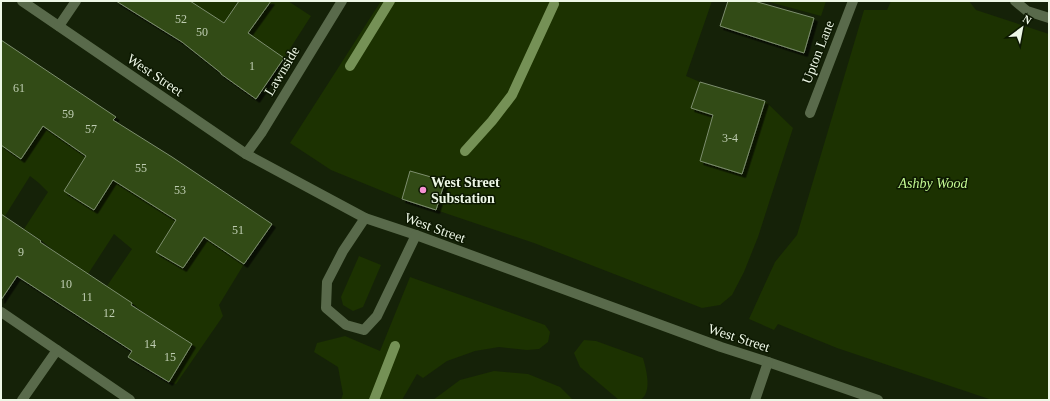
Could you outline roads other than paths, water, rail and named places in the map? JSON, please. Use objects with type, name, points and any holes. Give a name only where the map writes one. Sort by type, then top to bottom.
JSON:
[{"type":"street","name":"West Street","points":[[22,1],[246,154],[365,218],[721,347],[878,400]]},
{"type":"street","points":[[59,26],[76,1]]},
{"type":"street","name":"Lawnside","points":[[246,154],[262,132],[342,1]]},
{"type":"street","name":"Upton Lane","points":[[810,113],[853,1]]},
{"type":"street","points":[[1015,1],[1027,11],[1049,18]]},
{"type":"street","points":[[365,218],[343,251],[327,282],[326,308],[346,325],[364,330],[377,316],[399,268],[416,236]]},
{"type":"street","points":[[1,312],[130,400]]},
{"type":"street","points":[[22,400],[57,350]]},
{"type":"street","points":[[754,400],[768,362]]},
{"type":"waterway","points":[[350,66],[390,1]]},
{"type":"waterway","points":[[465,151],[492,121],[512,95],[554,4]]},
{"type":"waterway","points":[[374,400],[395,346]]},
{"type":"place","name":"West Street Substation","points":[[423,190]]},
{"type":"park label","name":"Ashby Wood","points":[[933,183]]}]
